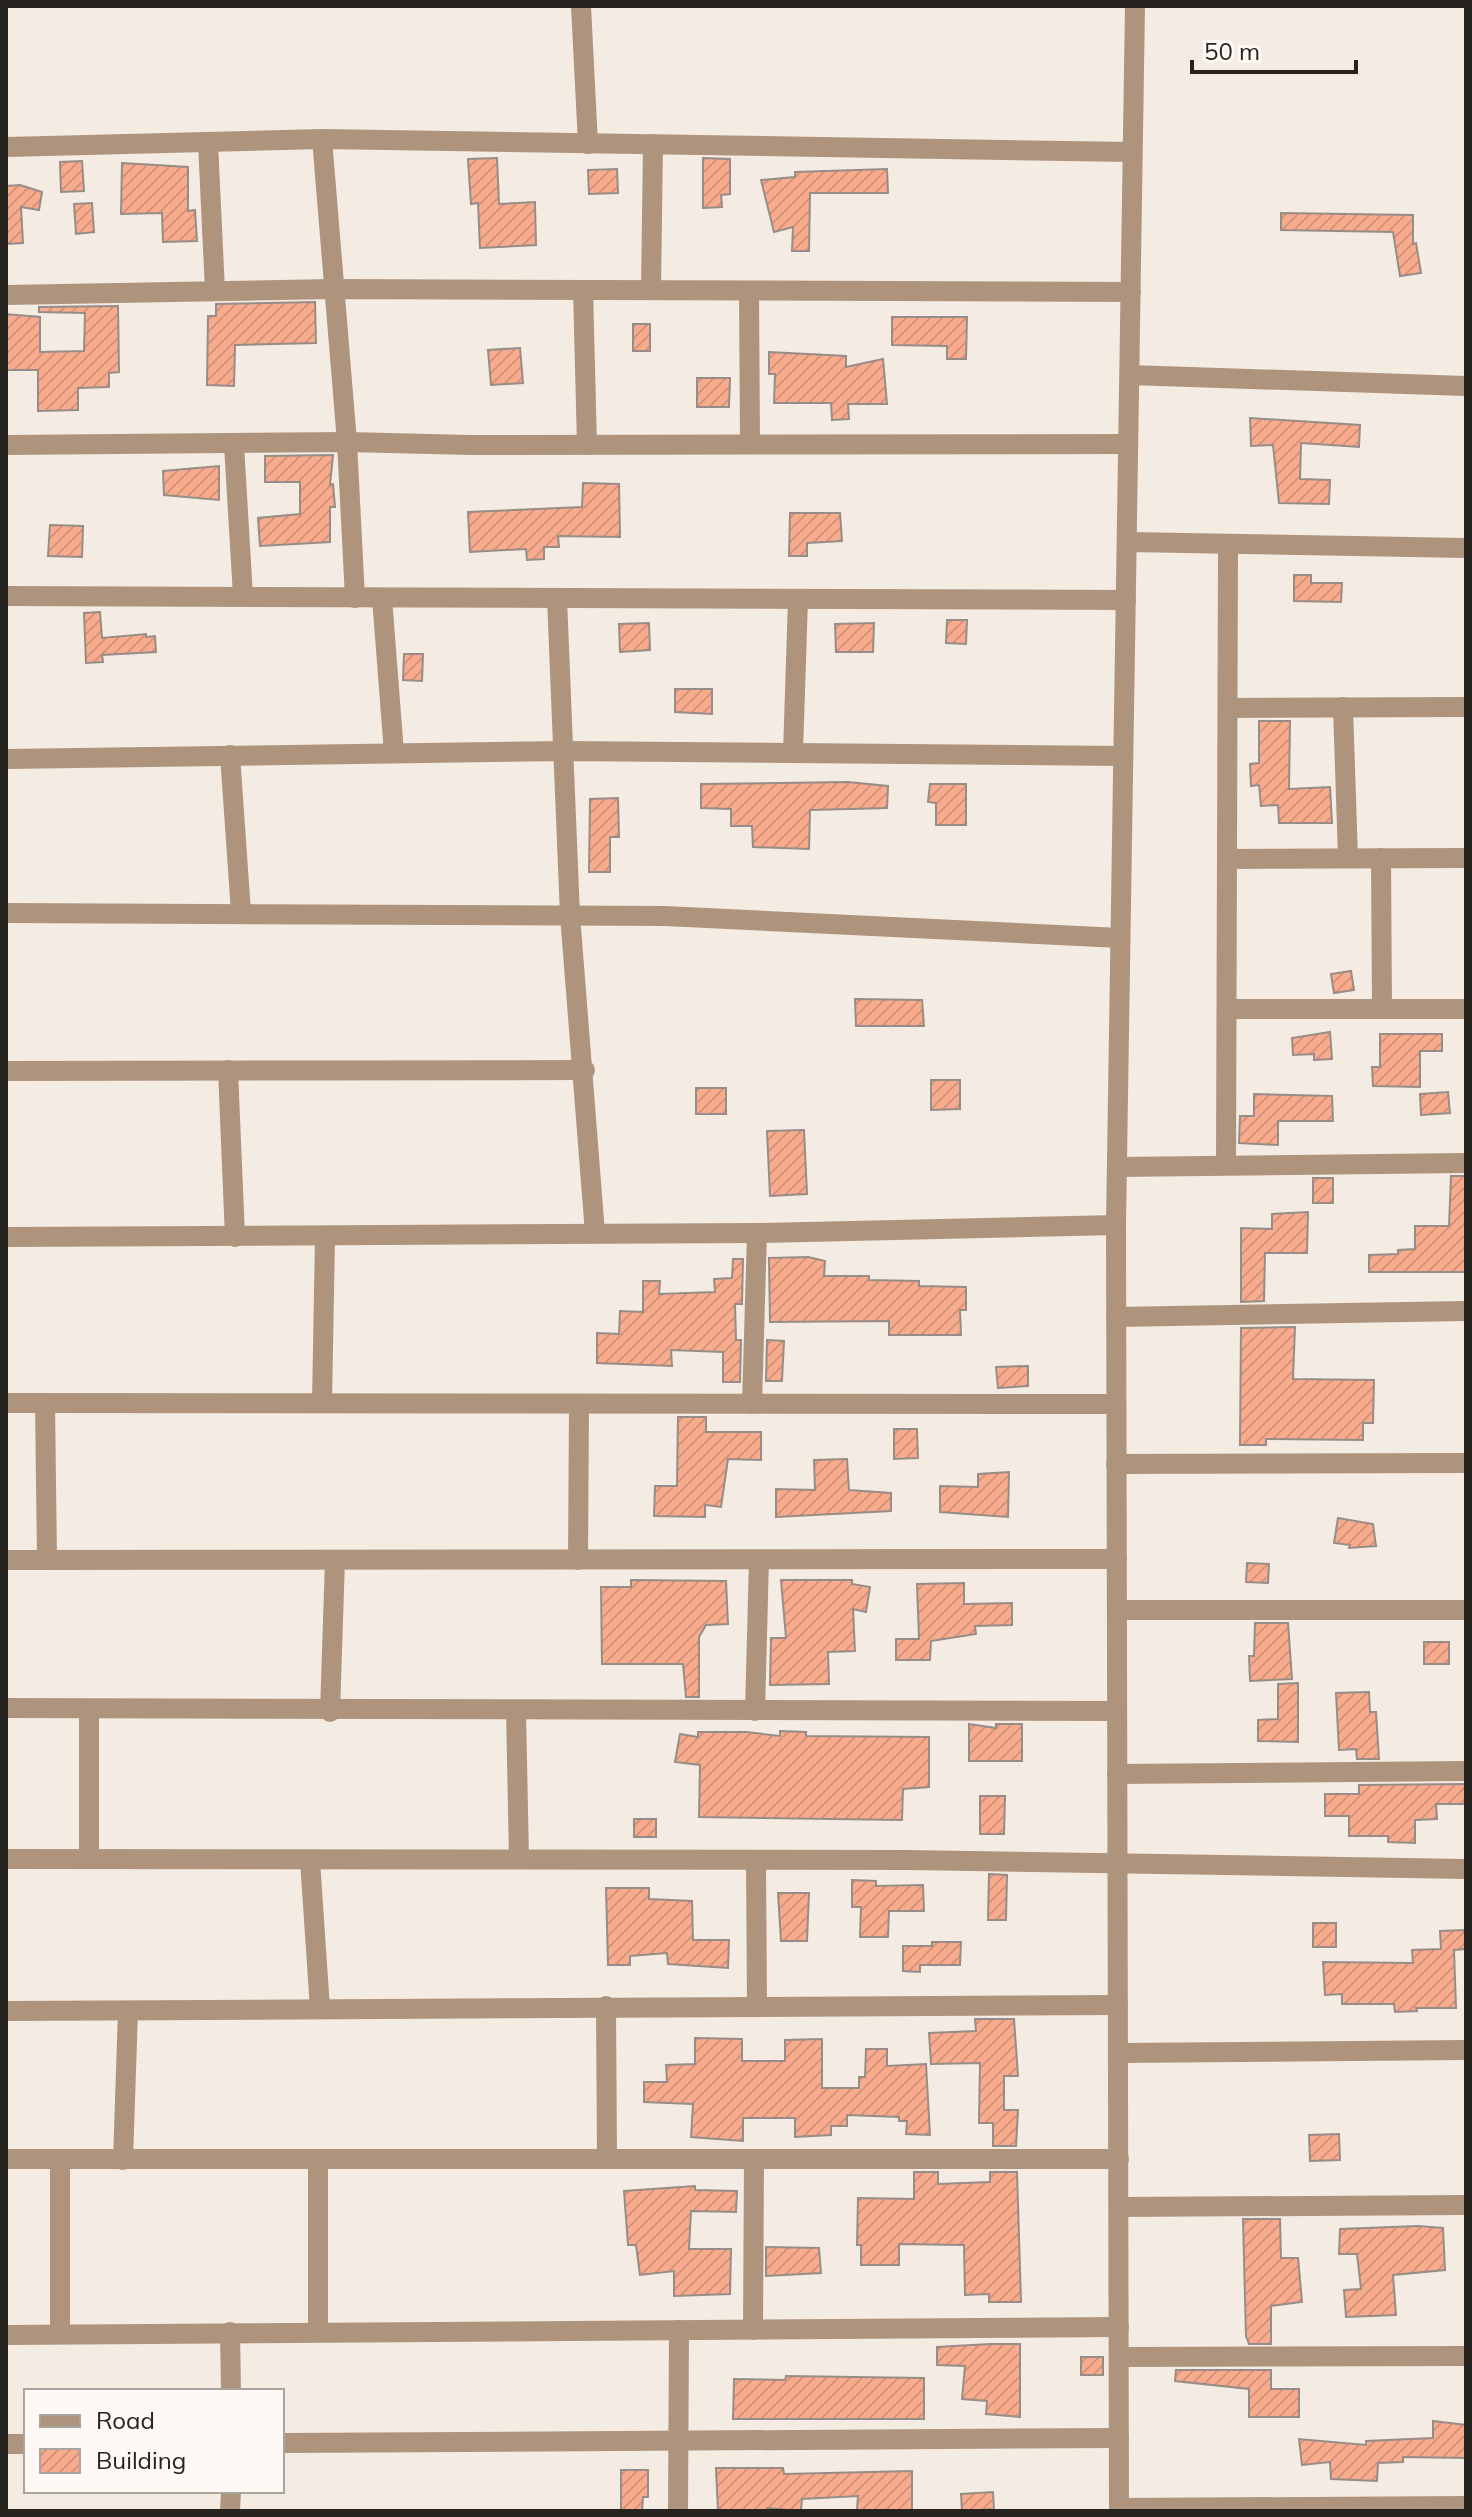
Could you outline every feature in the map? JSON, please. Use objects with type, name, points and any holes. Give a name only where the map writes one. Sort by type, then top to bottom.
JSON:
[{"type":"street","points":[[581,6],[588,144]]},
{"type":"street","points":[[1135,6],[1116,1225],[1119,2510],[1466,2506]]},
{"type":"street","points":[[322,139],[347,442],[355,598]]},
{"type":"street","points":[[6,147],[322,139],[1132,152]]},
{"type":"street","points":[[208,143],[215,291]]},
{"type":"street","points":[[651,290],[653,144]]},
{"type":"street","points":[[6,295],[333,289],[1131,292]]},
{"type":"street","points":[[583,290],[587,445]]},
{"type":"street","points":[[749,291],[750,444]]},
{"type":"street","points":[[1130,375],[1466,386]]},
{"type":"street","points":[[6,445],[347,442],[1127,444]]},
{"type":"street","points":[[234,445],[243,596]]},
{"type":"street","points":[[1127,542],[1466,548]]},
{"type":"street","points":[[1226,1165],[1228,545]]},
{"type":"street","points":[[6,596],[1126,600]]},
{"type":"street","points":[[382,598],[394,753]]},
{"type":"street","points":[[557,599],[570,915],[585,1070],[595,1233]]},
{"type":"street","points":[[793,753],[798,599]]},
{"type":"street","points":[[1343,707],[1348,858]]},
{"type":"street","points":[[1229,708],[1466,707]]},
{"type":"street","points":[[6,759],[564,751],[1123,756]]},
{"type":"street","points":[[230,755],[241,912]]},
{"type":"street","points":[[1381,858],[1382,1008]]},
{"type":"street","points":[[1227,859],[1466,858]]},
{"type":"street","points":[[6,913],[570,915],[1120,938]]},
{"type":"street","points":[[1227,1009],[1466,1009]]},
{"type":"street","points":[[228,1070],[235,1237]]},
{"type":"street","points":[[6,1071],[585,1070]]},
{"type":"street","points":[[1117,1167],[1466,1163]]},
{"type":"street","points":[[6,1237],[757,1233],[1116,1225]]},
{"type":"street","points":[[752,1404],[757,1233]]},
{"type":"street","points":[[322,1403],[325,1237]]},
{"type":"street","points":[[1116,1317],[1466,1311]]},
{"type":"street","points":[[6,1403],[1116,1404]]},
{"type":"street","points":[[45,1403],[47,1560]]},
{"type":"street","points":[[578,1560],[579,1405]]},
{"type":"street","points":[[1116,1464],[1466,1463]]},
{"type":"street","points":[[6,1560],[1117,1559]]},
{"type":"street","points":[[330,1712],[335,1560]]},
{"type":"street","points":[[755,1711],[759,1560]]},
{"type":"street","points":[[1117,1610],[1466,1610]]},
{"type":"street","points":[[6,1708],[330,1712],[1117,1711]]},
{"type":"street","points":[[89,1709],[89,1857]]},
{"type":"street","points":[[516,1711],[519,1859]]},
{"type":"street","points":[[1117,1774],[1466,1771]]},
{"type":"street","points":[[6,1859],[1118,1861],[1466,1869]]},
{"type":"street","points":[[310,1860],[320,2009]]},
{"type":"street","points":[[756,1860],[757,2007]]},
{"type":"street","points":[[6,2011],[1118,2005]]},
{"type":"street","points":[[606,2006],[607,2158]]},
{"type":"street","points":[[123,2160],[128,2011]]},
{"type":"street","points":[[1118,2053],[1466,2050]]},
{"type":"street","points":[[6,2159],[1119,2159]]},
{"type":"street","points":[[60,2159],[60,2334]]},
{"type":"street","points":[[318,2159],[318,2332]]},
{"type":"street","points":[[753,2330],[754,2159]]},
{"type":"street","points":[[1119,2207],[1466,2205]]},
{"type":"street","points":[[6,2335],[1119,2327]]},
{"type":"street","points":[[678,2511],[679,2330]]},
{"type":"street","points":[[230,2332],[231,2389]]},
{"type":"street","points":[[1119,2357],[1466,2356]]},
{"type":"street","points":[[284,2443],[1119,2438]]},
{"type":"building","points":[[497,158],[499,204],[535,202],[536,245],[480,248],[478,203],[471,204],[468,159]]},
{"type":"building","points":[[703,158],[730,159],[730,194],[721,195],[722,207],[703,208]]},
{"type":"building","points":[[82,161],[84,191],[61,192],[60,162]]},
{"type":"building","points":[[122,163],[188,167],[188,211],[195,210],[197,241],[163,242],[162,213],[121,214]]},
{"type":"building","points":[[617,169],[618,193],[589,194],[588,170]]},
{"type":"building","points":[[887,169],[888,193],[810,193],[809,251],[792,251],[793,227],[774,232],[761,180],[795,177],[795,172]]},
{"type":"building","points":[[20,185],[42,192],[39,210],[21,207],[23,243],[6,244],[6,186]]},
{"type":"building","points":[[92,203],[94,232],[76,234],[74,204]]},
{"type":"building","points":[[1281,213],[1413,215],[1413,244],[1416,243],[1421,273],[1400,276],[1393,232],[1281,230]]},
{"type":"building","points":[[315,302],[316,343],[235,345],[234,386],[207,385],[208,316],[216,316],[216,304]]},
{"type":"building","points":[[118,306],[119,372],[109,373],[109,387],[78,388],[78,410],[38,411],[38,370],[6,370],[6,314],[40,317],[40,352],[84,351],[85,313],[39,312],[39,307]]},
{"type":"building","points":[[892,317],[967,317],[966,359],[947,359],[947,346],[892,345]]},
{"type":"building","points":[[633,324],[650,324],[650,351],[633,351]]},
{"type":"building","points":[[520,348],[523,383],[491,385],[488,350]]},
{"type":"building","points":[[769,352],[846,356],[846,367],[883,359],[887,404],[848,404],[849,419],[832,420],[831,403],[774,403],[775,374],[769,374]]},
{"type":"building","points":[[697,378],[730,378],[729,407],[697,407]]},
{"type":"building","points":[[1250,418],[1360,425],[1359,447],[1301,443],[1300,479],[1330,480],[1329,504],[1279,503],[1273,445],[1251,446]]},
{"type":"building","points":[[333,455],[330,485],[333,484],[335,507],[330,507],[330,542],[260,546],[258,518],[300,514],[300,482],[265,482],[265,456]]},
{"type":"building","points":[[219,466],[219,500],[164,495],[163,471]]},
{"type":"building","points":[[583,483],[619,484],[620,537],[558,536],[559,547],[544,547],[544,559],[527,560],[526,549],[470,552],[468,512],[582,507]]},
{"type":"building","points":[[790,513],[840,513],[842,541],[807,543],[807,556],[789,556]]},
{"type":"building","points":[[50,525],[83,526],[82,557],[48,556]]},
{"type":"building","points":[[1294,575],[1311,575],[1311,583],[1342,583],[1341,602],[1294,601]]},
{"type":"building","points":[[100,612],[102,638],[155,636],[156,652],[102,655],[103,662],[86,663],[84,613]]},
{"type":"building","points":[[947,620],[967,620],[966,644],[946,643]]},
{"type":"building","points":[[649,623],[650,650],[620,652],[619,624]]},
{"type":"building","points":[[874,623],[873,652],[836,652],[835,624]]},
{"type":"building","points":[[404,654],[423,654],[422,681],[403,680]]},
{"type":"building","points":[[675,689],[712,689],[712,714],[675,712]]},
{"type":"building","points":[[1259,721],[1290,721],[1289,789],[1330,787],[1332,823],[1279,823],[1278,805],[1261,806],[1259,785],[1251,786],[1250,764],[1259,763]]},
{"type":"building","points":[[848,782],[888,786],[887,808],[810,810],[809,849],[753,847],[752,826],[731,826],[731,809],[701,808],[701,784]]},
{"type":"building","points":[[930,784],[966,784],[966,825],[936,825],[936,803],[928,802]]},
{"type":"building","points":[[618,798],[619,837],[610,837],[610,872],[589,872],[590,799]]},
{"type":"building","points":[[1351,971],[1354,990],[1334,993],[1331,974]]},
{"type":"building","points":[[855,999],[922,1000],[924,1026],[856,1026]]},
{"type":"building","points":[[1330,1032],[1332,1059],[1314,1060],[1314,1054],[1293,1055],[1292,1038]]},
{"type":"building","points":[[1380,1034],[1442,1034],[1442,1051],[1420,1051],[1420,1087],[1373,1086],[1372,1067],[1380,1067]]},
{"type":"building","points":[[931,1080],[960,1080],[960,1109],[931,1110]]},
{"type":"building","points":[[696,1088],[726,1088],[726,1114],[696,1114]]},
{"type":"building","points":[[1448,1092],[1450,1113],[1421,1115],[1420,1094]]},
{"type":"building","points":[[1254,1094],[1332,1096],[1333,1121],[1278,1121],[1278,1145],[1239,1143],[1240,1116],[1254,1116]]},
{"type":"building","points":[[804,1130],[807,1194],[770,1196],[767,1131]]},
{"type":"building","points":[[1451,1176],[1466,1176],[1466,1272],[1369,1272],[1369,1255],[1398,1254],[1398,1250],[1415,1249],[1415,1226],[1449,1226]]},
{"type":"building","points":[[1313,1178],[1333,1178],[1333,1203],[1313,1203]]},
{"type":"building","points":[[1308,1212],[1307,1253],[1265,1253],[1264,1301],[1241,1302],[1241,1228],[1272,1229],[1272,1214]]},
{"type":"building","points":[[808,1257],[825,1261],[824,1276],[869,1276],[869,1280],[919,1281],[919,1286],[966,1287],[966,1310],[960,1310],[961,1335],[889,1335],[889,1321],[770,1322],[769,1258]]},
{"type":"building","points":[[733,1259],[743,1259],[742,1304],[735,1304],[736,1340],[741,1340],[740,1382],[723,1382],[723,1352],[671,1350],[672,1366],[597,1363],[597,1333],[619,1334],[620,1311],[643,1312],[643,1281],[660,1281],[659,1294],[715,1292],[714,1279],[732,1278]]},
{"type":"building","points":[[1295,1327],[1293,1379],[1374,1380],[1373,1423],[1363,1423],[1363,1440],[1266,1439],[1266,1445],[1240,1445],[1241,1328]]},
{"type":"building","points":[[767,1340],[784,1341],[782,1381],[766,1381]]},
{"type":"building","points":[[1028,1366],[1028,1386],[998,1388],[996,1367]]},
{"type":"building","points":[[678,1417],[706,1417],[706,1432],[761,1432],[761,1460],[728,1459],[721,1507],[705,1505],[705,1517],[654,1516],[655,1486],[677,1486]]},
{"type":"building","points":[[894,1429],[917,1429],[918,1458],[894,1459]]},
{"type":"building","points":[[847,1459],[849,1490],[891,1493],[891,1511],[776,1517],[776,1489],[815,1490],[814,1460]]},
{"type":"building","points":[[1009,1472],[1008,1517],[940,1512],[940,1486],[978,1487],[978,1474]]},
{"type":"building","points":[[1338,1518],[1373,1524],[1376,1546],[1349,1548],[1350,1545],[1334,1543]]},
{"type":"building","points":[[1247,1563],[1269,1564],[1268,1583],[1246,1582]]},
{"type":"building","points":[[631,1580],[726,1581],[728,1624],[706,1625],[699,1637],[699,1697],[686,1697],[683,1664],[602,1664],[601,1587],[631,1587]]},
{"type":"building","points":[[781,1580],[852,1580],[852,1584],[870,1587],[866,1612],[853,1609],[855,1651],[828,1652],[829,1684],[770,1685],[771,1638],[786,1638]]},
{"type":"building","points":[[964,1583],[964,1604],[1012,1603],[1012,1625],[975,1626],[976,1634],[931,1641],[930,1660],[896,1660],[896,1639],[919,1639],[917,1584]]},
{"type":"building","points":[[1255,1623],[1288,1623],[1292,1679],[1250,1681],[1249,1656],[1254,1656]]},
{"type":"building","points":[[1424,1642],[1449,1642],[1449,1664],[1424,1664]]},
{"type":"building","points":[[1298,1683],[1298,1742],[1258,1741],[1258,1720],[1278,1719],[1278,1684]]},
{"type":"building","points":[[1369,1692],[1370,1712],[1376,1712],[1379,1759],[1357,1759],[1356,1749],[1339,1750],[1336,1693]]},
{"type":"building","points":[[969,1724],[996,1728],[996,1724],[1022,1724],[1022,1761],[969,1761]]},
{"type":"building","points":[[780,1731],[806,1732],[806,1736],[929,1737],[929,1787],[903,1789],[902,1820],[699,1817],[700,1765],[675,1762],[680,1734],[698,1737],[698,1732],[746,1732],[780,1736]]},
{"type":"building","points":[[1466,1784],[1466,1804],[1436,1804],[1437,1819],[1415,1820],[1415,1843],[1388,1842],[1388,1836],[1349,1836],[1349,1816],[1325,1816],[1325,1794],[1359,1794],[1359,1785]]},
{"type":"building","points":[[980,1796],[1005,1796],[1004,1834],[980,1834]]},
{"type":"building","points":[[634,1819],[656,1819],[656,1837],[634,1837]]},
{"type":"building","points":[[989,1874],[1007,1875],[1006,1920],[988,1920]]},
{"type":"building","points":[[852,1880],[876,1881],[876,1886],[923,1885],[924,1911],[889,1911],[888,1937],[860,1937],[861,1907],[852,1907]]},
{"type":"building","points":[[606,1888],[649,1888],[649,1899],[692,1901],[693,1940],[729,1940],[728,1968],[668,1964],[667,1953],[630,1956],[630,1965],[608,1965]]},
{"type":"building","points":[[778,1893],[809,1893],[807,1941],[781,1941]]},
{"type":"building","points":[[1313,1923],[1336,1923],[1336,1947],[1313,1947]]},
{"type":"building","points":[[1466,1930],[1466,1949],[1454,1950],[1456,2008],[1416,2008],[1417,2011],[1395,2012],[1394,2004],[1342,2004],[1342,1994],[1325,1995],[1323,1962],[1413,1963],[1412,1950],[1441,1949],[1440,1931]]},
{"type":"building","points":[[932,1942],[961,1942],[960,1965],[920,1965],[920,1972],[903,1971],[903,1946],[932,1946]]},
{"type":"building","points":[[975,2019],[1014,2019],[1018,2076],[1004,2076],[1004,2110],[1018,2110],[1016,2146],[993,2146],[993,2123],[979,2123],[980,2063],[931,2064],[929,2033],[976,2031]]},
{"type":"building","points":[[695,2038],[742,2039],[742,2061],[785,2061],[785,2040],[822,2039],[822,2088],[859,2088],[859,2077],[865,2077],[866,2049],[887,2049],[887,2066],[926,2064],[930,2135],[906,2134],[907,2121],[899,2121],[899,2117],[847,2115],[847,2126],[831,2126],[831,2135],[795,2137],[795,2118],[743,2118],[743,2141],[691,2137],[693,2104],[644,2102],[644,2082],[667,2082],[666,2065],[695,2064]]},
{"type":"building","points":[[1339,2134],[1340,2160],[1310,2161],[1309,2135]]},
{"type":"building","points":[[914,2172],[938,2172],[938,2184],[990,2182],[990,2172],[1017,2172],[1021,2302],[989,2302],[989,2294],[965,2295],[964,2245],[899,2244],[899,2265],[861,2265],[861,2245],[857,2245],[858,2198],[914,2199]]},
{"type":"building","points":[[695,2186],[695,2190],[737,2191],[736,2212],[691,2211],[689,2249],[731,2249],[730,2294],[674,2296],[674,2271],[640,2275],[636,2245],[628,2245],[624,2191]]},
{"type":"building","points":[[1243,2219],[1280,2219],[1281,2258],[1298,2258],[1302,2302],[1271,2306],[1271,2344],[1249,2344],[1246,2336]]},
{"type":"building","points":[[1443,2228],[1445,2270],[1393,2275],[1396,2315],[1346,2317],[1344,2290],[1361,2289],[1357,2254],[1339,2254],[1340,2229]]},
{"type":"building","points":[[766,2247],[819,2248],[821,2273],[766,2276]]},
{"type":"building","points":[[1020,2344],[1020,2417],[986,2414],[987,2401],[962,2399],[965,2366],[937,2365],[937,2347]]},
{"type":"building","points":[[1081,2357],[1103,2357],[1103,2375],[1081,2375]]},
{"type":"building","points":[[1176,2370],[1271,2370],[1271,2389],[1299,2389],[1299,2417],[1249,2417],[1249,2389],[1175,2381]]},
{"type":"building","points":[[786,2376],[924,2378],[924,2419],[733,2419],[734,2379],[785,2380]]},
{"type":"building","points":[[1433,2421],[1466,2425],[1466,2458],[1403,2457],[1403,2462],[1378,2463],[1377,2481],[1331,2479],[1330,2462],[1302,2465],[1299,2439],[1366,2445],[1366,2441],[1433,2438]]},
{"type":"building","points":[[716,2468],[783,2468],[784,2474],[912,2471],[912,2511],[857,2510],[858,2496],[802,2499],[801,2511],[767,2508],[767,2511],[718,2511]]},
{"type":"building","points":[[621,2470],[648,2470],[648,2497],[643,2497],[642,2511],[621,2511]]},
{"type":"building","points":[[993,2492],[994,2509],[962,2511],[961,2494]]}]
